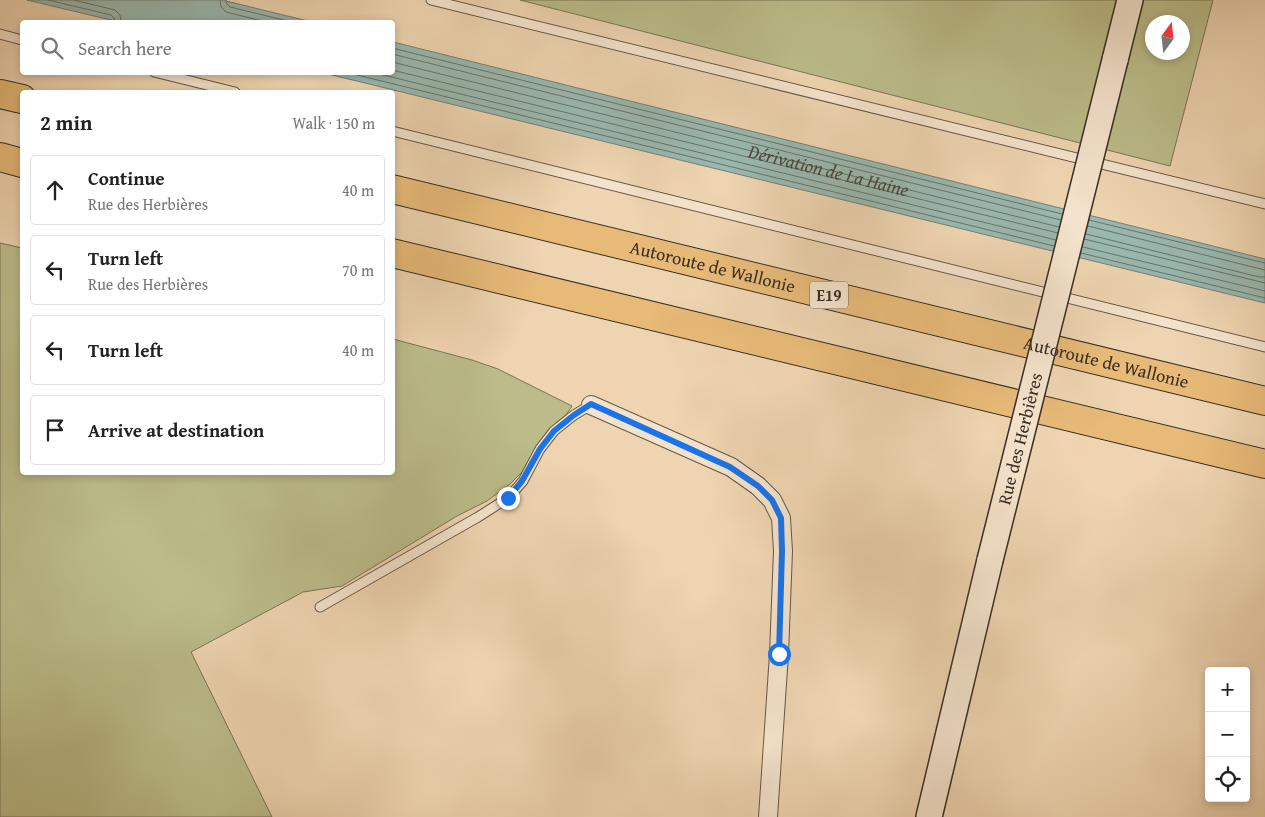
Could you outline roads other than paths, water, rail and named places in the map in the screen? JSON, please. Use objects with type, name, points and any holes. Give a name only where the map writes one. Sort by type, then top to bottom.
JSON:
[{"type":"highway","points":[[0,94],[20,99]]},
{"type":"highway","points":[[0,157],[20,162]]},
{"type":"highway","name":"Autoroute de Wallonie","points":[[395,190],[1265,401]]},
{"type":"highway","points":[[395,253],[1265,464]]},
{"type":"street","name":"Rue des Herbières","points":[[929,817],[990,560],[1130,0]]},
{"type":"street","points":[[591,404],[730,467],[758,486],[772,500],[781,518],[779,654],[768,817]]},
{"type":"lane","points":[[431,0],[1265,204]]},
{"type":"lane","points":[[0,34],[20,39]]},
{"type":"lane","points":[[166,75],[227,90]]},
{"type":"lane","points":[[395,132],[1265,347]]},
{"type":"lane","points":[[320,607],[508,498],[522,481],[540,449],[554,431],[591,404]]},
{"type":"water","points":[[27,0],[222,0],[304,20],[111,20]]},
{"type":"water","name":"Dérivation de La Haine","points":[[395,42],[1265,259],[1265,303],[395,90],[332,75],[395,75]]}]
